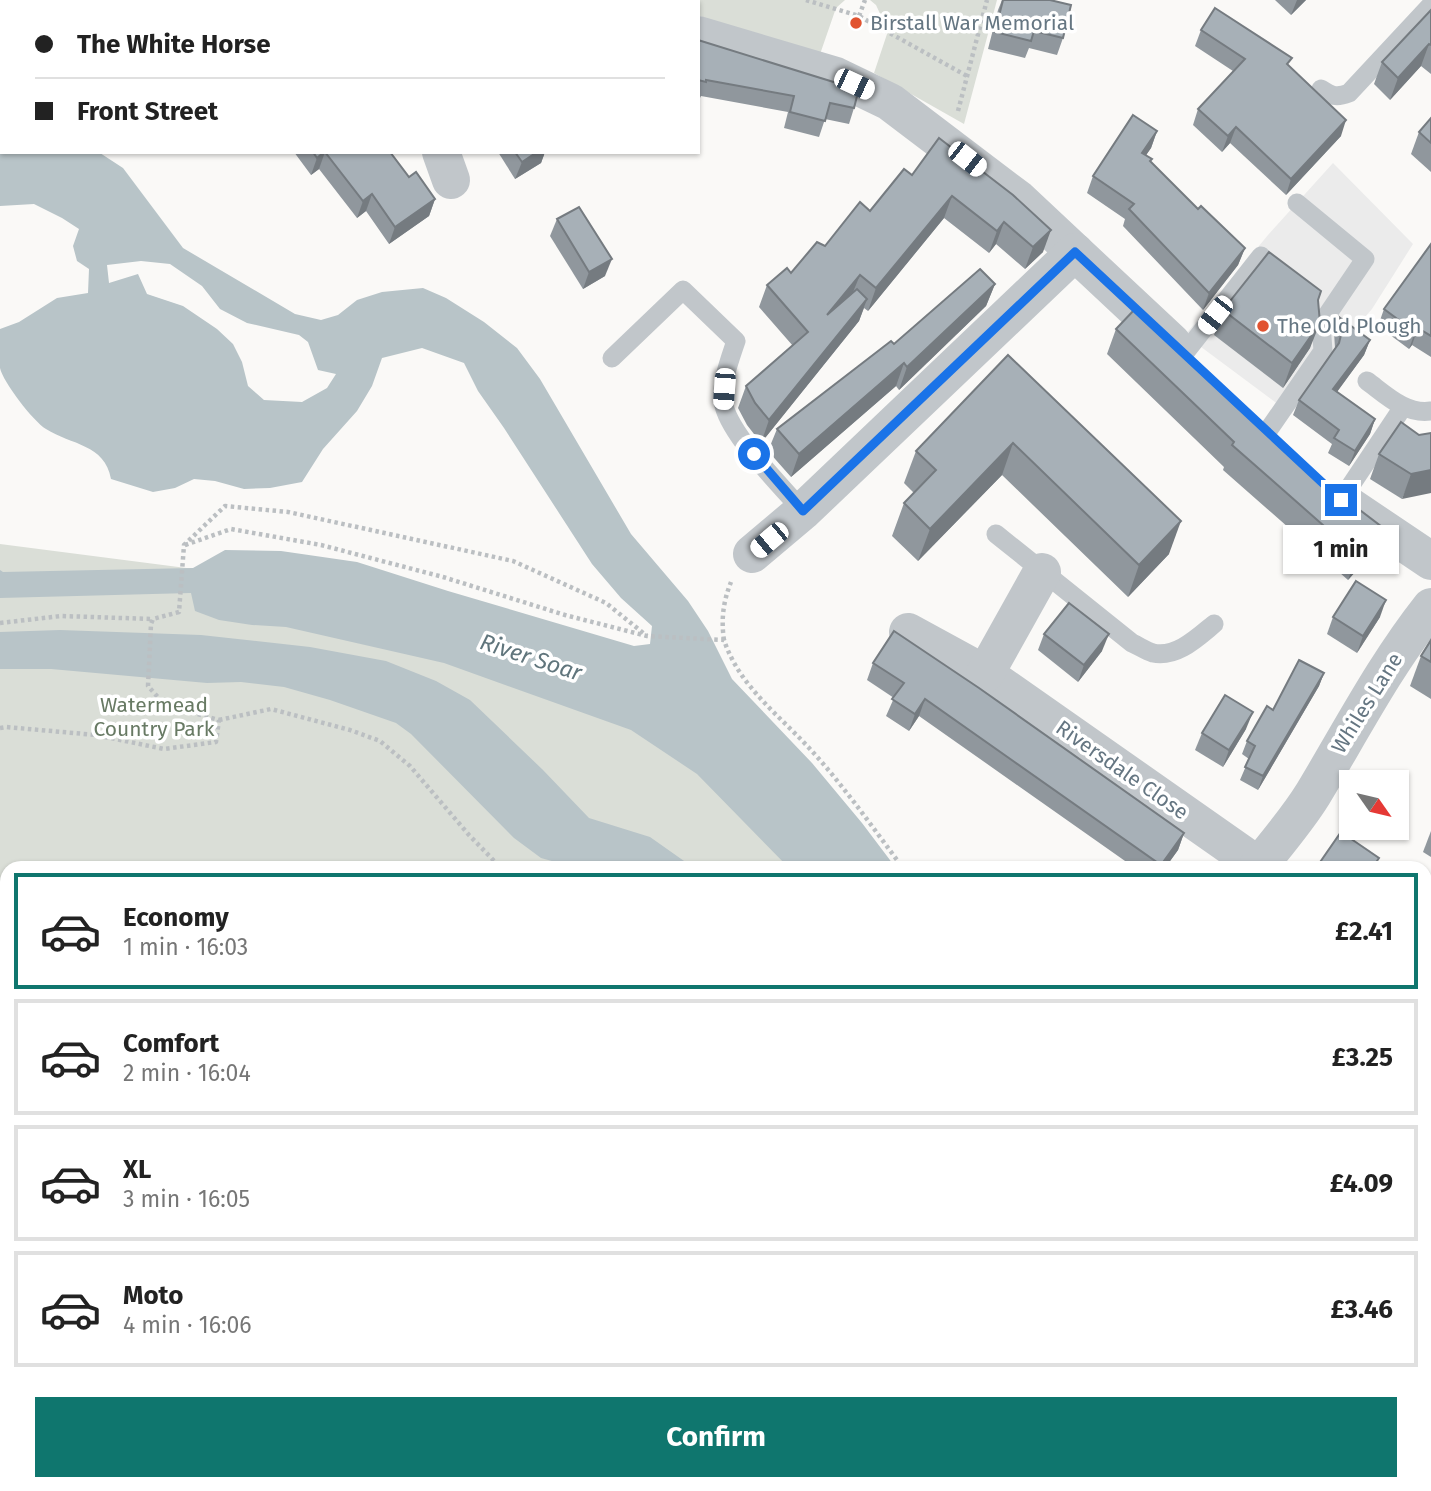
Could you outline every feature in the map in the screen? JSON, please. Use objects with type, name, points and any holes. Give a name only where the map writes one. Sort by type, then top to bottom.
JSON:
[{"type":"street","points":[[700,36],[836,76],[890,102],[1018,199],[1212,380]]},
{"type":"street","points":[[752,554],[803,511],[1075,252]]},
{"type":"street","points":[[1239,406],[1341,500],[1431,561]]},
{"type":"street","points":[[985,674],[1042,572]]},
{"type":"street","name":"Whiles Lane","points":[[1263,861],[1311,797],[1352,725],[1411,633],[1431,607]]},
{"type":"street","name":"Riversdale Close","points":[[908,632],[985,674],[1250,861]]},
{"type":"lane","points":[[1321,89],[1332,96],[1340,97],[1349,93],[1431,5]]},
{"type":"lane","points":[[1266,432],[1323,351],[1321,324],[1365,259],[1297,203]]},
{"type":"lane","points":[[1184,354],[1261,256]]},
{"type":"lane","points":[[612,358],[683,290],[736,341],[726,372],[723,405],[738,434],[803,511]]},
{"type":"lane","points":[[1367,381],[1403,407],[1420,413],[1431,411]]},
{"type":"lane","points":[[1341,500],[1403,407]]},
{"type":"lane","points":[[996,534],[1132,643],[1154,653],[1174,652],[1194,641],[1214,624]]},
{"type":"path","points":[[807,0],[859,16],[967,76]]},
{"type":"path","points":[[859,16],[866,0]]},
{"type":"path","points":[[949,145],[987,0]]},
{"type":"path","points":[[0,623],[61,615],[152,621],[179,612],[184,545],[225,506],[288,512],[513,561],[606,603],[647,636]]},
{"type":"path","points":[[184,545],[231,529],[321,545],[647,636],[721,640]]},
{"type":"path","points":[[752,554],[734,574],[724,598],[721,640],[744,680],[811,750],[898,861]]},
{"type":"path","points":[[152,621],[148,685],[164,705],[219,720],[271,709],[350,730],[380,741],[410,766],[494,861]]},
{"type":"path","points":[[0,728],[96,734],[164,749],[216,742],[219,720]]},
{"type":"shaded area","points":[[1333,163],[1413,244],[1372,309],[1346,339],[1291,414],[1185,335],[1268,235]]},
{"type":"green space","points":[[700,0],[845,0],[836,8],[818,60],[700,16]]},
{"type":"green space","points":[[870,0],[997,0],[964,124],[874,73],[888,31],[876,5]]},
{"type":"green space","name":"Watermead Country Park","points":[[0,544],[279,580],[427,614],[885,861],[0,861]]},
{"type":"water","name":"River Soar","points":[[0,154],[102,154],[123,168],[183,248],[295,314],[321,320],[338,315],[357,300],[382,292],[423,288],[446,298],[484,322],[517,348],[540,379],[631,534],[688,601],[708,631],[732,679],[812,763],[891,861],[782,861],[697,774],[631,730],[444,663],[286,627],[219,620],[195,611],[191,593],[0,598],[0,570],[193,568],[225,550],[281,551],[357,562],[634,646],[650,644],[652,626],[621,598],[592,564],[478,391],[464,363],[422,348],[382,358],[372,386],[357,411],[323,449],[302,482],[270,488],[244,489],[215,481],[194,479],[175,488],[153,492],[111,479],[108,467],[94,452],[46,429],[34,418],[12,391],[0,368],[0,329],[19,322],[57,298],[88,293],[89,269],[77,261],[73,246],[79,229],[34,204],[0,206]],"holes":[[[141,261],[170,264],[202,286],[220,309],[247,323],[299,335],[308,342],[318,370],[336,374],[327,388],[302,402],[264,400],[248,386],[242,362],[233,344],[217,329],[183,306],[147,294],[138,274],[109,283],[107,265]]]},
{"type":"water","points":[[60,630],[201,635],[310,647],[386,661],[436,681],[470,700],[589,818],[650,837],[684,861],[552,861],[541,858],[514,838],[411,734],[396,723],[284,687],[51,669],[0,669],[0,632]]},
{"type":"building","points":[[1003,0],[1050,0],[1071,5],[1063,38],[1034,31],[1031,41],[995,32]]},
{"type":"building","points":[[1215,8],[1292,58],[1287,64],[1346,120],[1291,179],[1236,127],[1228,136],[1198,109],[1245,59],[1201,30]]},
{"type":"building","points":[[1431,10],[1431,45],[1429,44],[1398,78],[1382,62]]},
{"type":"building","points":[[700,41],[858,92],[854,108],[830,103],[825,121],[790,112],[794,96],[700,80]]},
{"type":"building","points":[[1133,115],[1157,131],[1142,153],[1152,159],[1150,161],[1198,209],[1201,206],[1245,248],[1209,293],[1129,209],[1134,204],[1093,176]]},
{"type":"building","points":[[1431,118],[1431,143],[1419,132]]},
{"type":"building","points":[[939,138],[1013,195],[1051,230],[1033,247],[1004,222],[997,231],[952,196],[876,288],[860,275],[827,315],[857,289],[867,299],[769,420],[746,386],[808,332],[767,285],[787,268],[791,273],[817,242],[825,246],[860,202],[870,211],[904,169],[912,175]]},
{"type":"building","points":[[327,154],[392,154],[409,177],[416,172],[435,199],[395,227],[372,194],[363,201]]},
{"type":"building","points":[[516,154],[534,154],[522,162]]},
{"type":"building","points":[[579,207],[612,259],[589,272],[557,219]]},
{"type":"building","points":[[1431,244],[1431,336],[1418,328],[1415,332],[1384,309]]},
{"type":"building","points":[[1269,252],[1321,291],[1318,300],[1320,323],[1292,363],[1223,310]]},
{"type":"building","points":[[980,269],[995,284],[907,367],[904,363],[799,454],[777,429],[891,341],[894,344]]},
{"type":"building","points":[[1136,308],[1335,491],[1382,527],[1357,555],[1232,445],[1234,442],[1116,329]]},
{"type":"building","points":[[1339,317],[1370,340],[1333,389],[1375,419],[1355,451],[1334,438],[1339,430],[1299,400],[1339,343]]},
{"type":"building","points":[[1008,355],[1181,521],[1139,565],[1013,443],[930,529],[904,503],[936,470],[916,451]]},
{"type":"building","points":[[1401,422],[1419,435],[1431,433],[1431,470],[1411,474],[1379,454]]},
{"type":"building","points":[[1356,581],[1386,600],[1363,636],[1333,617]]},
{"type":"building","points":[[1069,603],[1109,634],[1084,665],[1044,634]]},
{"type":"building","points":[[894,631],[1184,833],[1164,861],[1155,861],[925,699],[915,714],[892,699],[904,683],[873,663]]},
{"type":"building","points":[[1431,640],[1431,662],[1421,656]]},
{"type":"building","points":[[1299,660],[1324,673],[1263,776],[1245,767],[1255,746],[1247,741],[1267,706],[1273,710]]},
{"type":"building","points":[[1225,695],[1253,712],[1229,750],[1202,733]]},
{"type":"building","points":[[1339,835],[1339,840],[1353,840],[1379,858],[1377,861],[1321,861]]},
{"type":"place","name":"Birstall War Memorial","points":[[856,23]]},
{"type":"place","name":"The Old Plough","points":[[1263,326]]},
{"type":"route","points":[[754,454],[803,511],[1075,252],[1341,500]]}]
